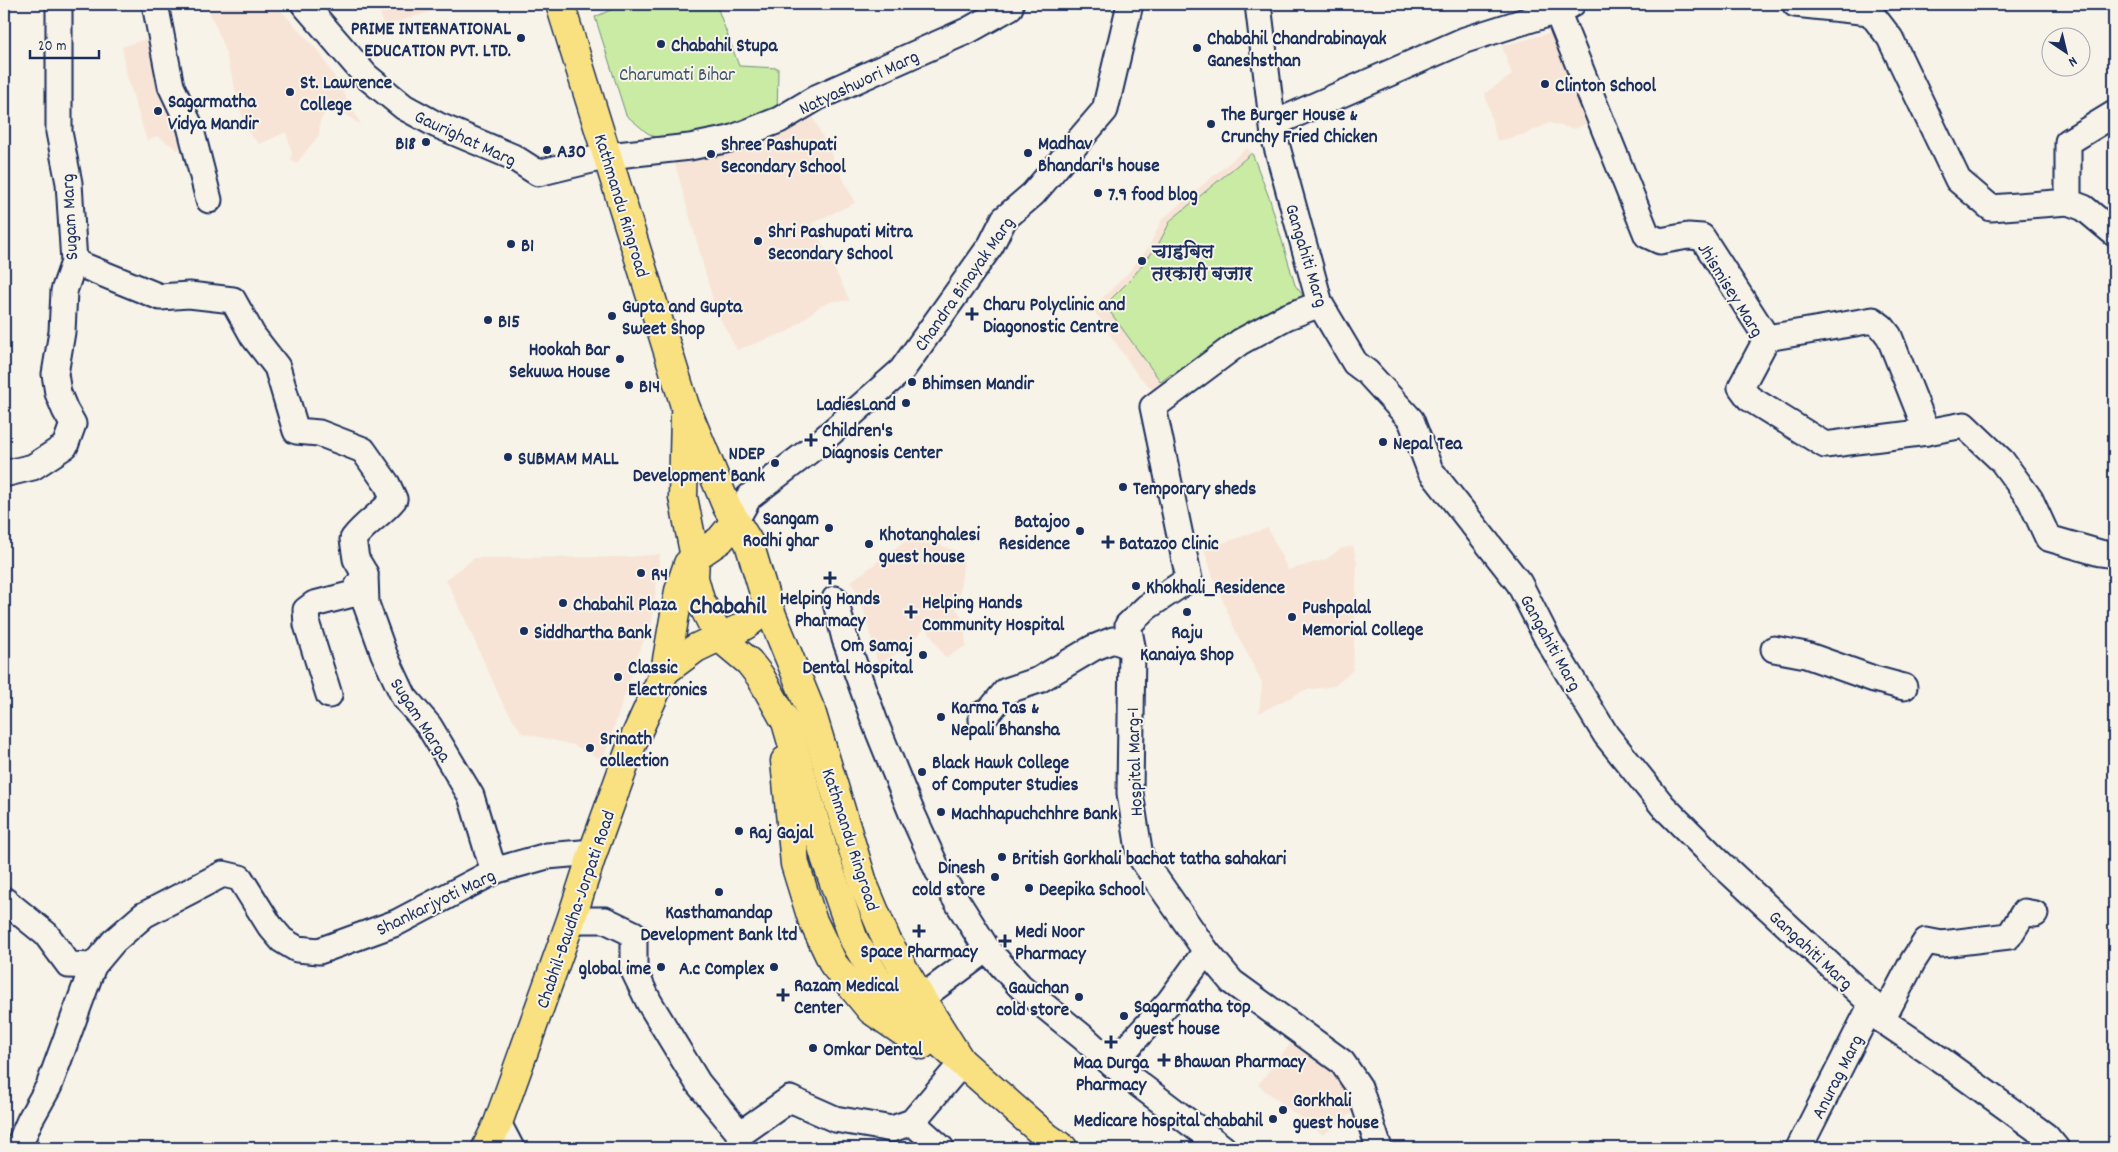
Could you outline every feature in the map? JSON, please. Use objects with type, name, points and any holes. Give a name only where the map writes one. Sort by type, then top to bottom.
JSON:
[{"type":"main road","name":"Kathmandu Ringroad","points":[[563,5],[685,406],[735,522],[749,543],[767,603],[811,711],[864,886],[912,1005]]},
{"type":"main road","name":"Kathmandu Ringroad","points":[[685,406],[683,497],[695,557],[694,578],[700,600],[719,637],[749,662],[760,676],[786,722],[826,860],[854,940],[878,979],[912,1005],[962,1063],[1047,1137],[1063,1148]]},
{"type":"main road","points":[[695,557],[720,540],[735,522]]},
{"type":"main road","name":"Chabhil-Baudha-Jorpati Road","points":[[486,1148],[498,1123],[632,744],[664,671],[679,591],[688,564],[695,557]]},
{"type":"main road","points":[[664,671],[696,648],[738,630],[759,616],[767,603]]},
{"type":"main road","points":[[786,722],[784,751],[795,864],[812,920],[834,965],[870,1010],[917,1042],[962,1063]]},
{"type":"street","name":"Sugam Marg","points":[[4,474],[33,467],[65,446],[73,424],[58,392],[55,374],[62,332],[64,292],[74,262],[69,183],[59,132],[59,4]]},
{"type":"street","points":[[155,4],[171,86],[190,126],[209,200]]},
{"type":"street","name":"Gaurighat Marg","points":[[304,4],[366,76],[404,107],[437,125],[513,157],[538,173],[608,156]]},
{"type":"street","name":"Natyashwori Marg","points":[[608,156],[690,147],[730,139],[771,124],[818,96],[969,30],[1010,7],[1010,4]]},
{"type":"street","name":"Chandra Binayak Marg","points":[[735,522],[749,497],[817,445],[902,370],[991,245],[1004,220],[1032,194],[1105,110],[1130,4]]},
{"type":"street","name":"Gangahiti Marg","points":[[1258,4],[1274,136],[1320,304],[1355,363],[1367,372],[1411,420],[1430,470],[1519,582],[1548,640],[1606,735],[1663,806],[1720,864],[1877,1012],[2046,1136],[2056,1148]]},
{"type":"street","points":[[1795,4],[1870,12],[1890,38],[1958,180],[1991,208],[2068,202],[2084,208],[2114,233]]},
{"type":"street","points":[[1273,124],[1465,40],[1565,8]]},
{"type":"street","name":"Jhismisey Marg","points":[[1565,8],[1647,235],[1660,240],[1688,236],[1702,237],[1766,338],[1741,387],[1749,398],[1825,444],[1927,432],[1964,425],[2002,461],[2030,499],[2048,538],[2100,553],[2114,555]]},
{"type":"street","points":[[2068,202],[2068,142],[2114,114]]},
{"type":"street","name":"Sugam Marga","points":[[74,262],[160,297],[189,295],[233,300],[253,336],[277,367],[296,431],[319,433],[363,450],[387,484],[394,499],[383,512],[364,525],[354,538],[356,559],[365,574],[366,604],[375,635],[404,697],[429,726],[471,796],[494,865]]},
{"type":"street","name":"Hospital Marg-1","points":[[1320,304],[1286,317],[1240,342],[1153,407],[1189,579],[1146,607],[1128,625],[1132,647],[1130,794],[1140,856],[1206,951],[1232,982],[1342,1062],[1358,1087],[1379,1148]]},
{"type":"street","points":[[1766,338],[1873,320],[1889,336],[1927,432]]},
{"type":"street","points":[[329,695],[307,625],[306,610],[314,604],[353,594],[365,574]]},
{"type":"street","points":[[835,599],[848,648],[876,725],[911,811],[938,871],[987,949],[1020,986],[1085,1039],[1112,1064],[1223,1148]]},
{"type":"street","points":[[982,714],[982,720],[1006,691],[1038,680],[1093,648],[1113,640],[1132,647]]},
{"type":"street","points":[[1774,649],[1806,655],[1874,679],[1904,687]]},
{"type":"street","name":"Shankarjyoti Marg","points":[[18,1148],[30,1120],[49,1086],[93,966],[114,941],[144,915],[223,874],[240,878],[270,926],[282,940],[297,949],[319,951],[396,923],[494,865],[547,856],[593,852]]},
{"type":"street","points":[[4,900],[46,934],[69,965],[93,966]]},
{"type":"street","name":"Anurag Marg","points":[[1799,1148],[1877,1012],[1926,941],[1942,944],[2009,936],[2024,912],[2035,914]]},
{"type":"street","points":[[571,920],[605,920],[634,934],[634,970],[649,1002],[698,1084],[740,1134],[790,1099],[835,1119],[892,1129],[912,1122],[962,1063]]},
{"type":"street","points":[[912,1005],[987,949]]},
{"type":"street","points":[[1112,1064],[1169,1002],[1206,951]]},
{"type":"street","points":[[912,1122],[941,1148]]},
{"type":"street","points":[[498,1123],[511,1148]]},
{"type":"shaded area","name":"St. Lawrence College","points":[[206,4],[275,4],[320,53],[361,125],[330,104],[320,121],[319,135],[296,164],[291,159],[292,153],[286,132],[260,144],[246,131],[223,43]]},
{"type":"shaded area","points":[[379,4],[457,4],[383,26]]},
{"type":"shaded area","name":"Clinton School","points":[[1569,28],[1605,115],[1575,129],[1549,123],[1526,134],[1497,141],[1485,93],[1512,75],[1502,46]]},
{"type":"shaded area","name":"Sagarmatha Vidya Mandir","points":[[151,37],[189,132],[178,150],[157,136],[147,141],[127,76],[122,47]]},
{"type":"shaded area","name":"Shri Pashupati Mitra Secondary School","points":[[812,115],[855,203],[812,223],[850,301],[833,301],[819,307],[789,331],[737,350],[716,311],[674,160],[747,147]]},
{"type":"shaded area","name":"चाहबिल तरकारी बजार","points":[[1247,148],[1252,153],[1171,220],[1158,245],[1132,278],[1105,305],[1161,382],[1171,374],[1176,379],[1157,394],[1137,374],[1092,308],[1127,274],[1149,247],[1162,219]]},
{"type":"shaded area","name":"Pushpalal Memorial College","points":[[1268,528],[1288,570],[1327,559],[1340,549],[1353,546],[1357,562],[1353,670],[1335,686],[1305,690],[1259,713],[1262,683],[1235,630],[1204,549]]},
{"type":"shaded area","name":"Helping Hands Community Hospital","points":[[906,541],[941,545],[964,555],[960,593],[953,603],[964,621],[966,646],[945,658],[926,627],[904,649],[878,664],[860,596],[850,582]]},
{"type":"shaded area","points":[[660,554],[652,622],[639,652],[603,760],[573,745],[522,733],[502,702],[446,580],[474,558],[628,557]]},
{"type":"shaded area","points":[[1297,1035],[1343,1070],[1362,1105],[1323,1135],[1258,1085]]},
{"type":"green space","name":"Charumati Bihar","points":[[624,4],[716,4],[739,66],[778,68],[777,118],[660,140],[646,132],[626,115],[595,17]]},
{"type":"green space","points":[[1252,153],[1270,200],[1295,285],[1307,301],[1176,379],[1171,374],[1161,382],[1105,305],[1132,278],[1158,245],[1171,220]]},
{"type":"place","name":"PRIME INTERNATIONAL EDUCATION PVT. LTD.","points":[[521,38]]},
{"type":"place","name":"Chabahil Stupa","points":[[661,44]]},
{"type":"place","name":"Chabahil Chandrabinayak Ganeshsthan","points":[[1197,48]]},
{"type":"place","name":"Clinton School","points":[[1545,84]]},
{"type":"place","name":"St. Lawrence College","points":[[290,92]]},
{"type":"place","name":"Sagarmatha Vidya Mandir","points":[[158,111]]},
{"type":"place","name":"The Burger House & Crunchy Fried Chicken","points":[[1211,124]]},
{"type":"place","name":"B18","points":[[426,142]]},
{"type":"place","name":"A30","points":[[547,150]]},
{"type":"place","name":"Madhav Bhandari's house","points":[[1028,153]]},
{"type":"place","name":"Shree Pashupati Secondary School","points":[[711,154]]},
{"type":"place","name":"7.9 food blog","points":[[1098,193]]},
{"type":"place","name":"Shri Pashupati Mitra Secondary School","points":[[758,241]]},
{"type":"place","name":"B1","points":[[511,244]]},
{"type":"place","name":"चाहबिल तरकारी बजार","points":[[1142,261]]},
{"type":"place","name":"Charu Polyclinic and Diagonostic Centre","points":[[972,314]]},
{"type":"place","name":"Gupta and Gupta Sweet Shop","points":[[612,316]]},
{"type":"place","name":"B15","points":[[488,320]]},
{"type":"place","name":"Hookah Bar Sekuwa House","points":[[620,359]]},
{"type":"place","name":"Bhimsen Mandir","points":[[912,382]]},
{"type":"place","name":"B14","points":[[629,385]]},
{"type":"place","name":"LadiesLand","points":[[906,403]]},
{"type":"place","name":"Children's Diagnosis Center","points":[[811,440]]},
{"type":"place","name":"Nepal Tea","points":[[1383,442]]},
{"type":"place","name":"SUBMAM MALL","points":[[508,457]]},
{"type":"place","name":"NDEP Development Bank","points":[[775,463]]},
{"type":"place","name":"Temporary sheds","points":[[1123,487]]},
{"type":"place","name":"Sangam Rodhi ghar","points":[[829,528]]},
{"type":"place","name":"Batajoo Residence","points":[[1080,531]]},
{"type":"place","name":"Batazoo Clinic","points":[[1108,542]]},
{"type":"place","name":"Khotanghalesi guest house","points":[[869,544]]},
{"type":"place","name":"R4","points":[[641,573]]},
{"type":"place","name":"Helping Hands Pharmacy","points":[[830,578]]},
{"type":"place","name":"Khokhali_Residence","points":[[1136,586]]},
{"type":"place","name":"Chabahil Plaza","points":[[563,603]]},
{"type":"place","name":"Helping Hands Community Hospital","points":[[911,612]]},
{"type":"place","name":"Raju Kanaiya Shop","points":[[1187,612]]},
{"type":"place","name":"Pushpalal Memorial College","points":[[1292,617]]},
{"type":"place","name":"Siddhartha Bank","points":[[524,631]]},
{"type":"place","name":"Om Samaj Dental Hospital","points":[[923,655]]},
{"type":"place","name":"Classic Electronics","points":[[618,677]]},
{"type":"place","name":"Karma Tas & Nepali Bhansha","points":[[941,717]]},
{"type":"place","name":"Srinath collection","points":[[590,748]]},
{"type":"place","name":"Black Hawk College of Computer Studies","points":[[922,772]]},
{"type":"place","name":"Machhapuchchhre Bank","points":[[941,812]]},
{"type":"place","name":"Raj Gajal","points":[[739,831]]},
{"type":"place","name":"British Gorkhali bachat tatha sahakari","points":[[1002,857]]},
{"type":"place","name":"Dinesh cold store","points":[[995,877]]},
{"type":"place","name":"Deepika School","points":[[1029,888]]},
{"type":"place","name":"Kasthamandap Development Bank ltd","points":[[719,892]]},
{"type":"place","name":"Space Pharmacy","points":[[919,931]]},
{"type":"place","name":"Medi Noor Pharmacy","points":[[1005,941]]},
{"type":"place","name":"global ime","points":[[661,967]]},
{"type":"place","name":"A.c Complex","points":[[774,967]]},
{"type":"place","name":"Razam Medical Center","points":[[783,995]]},
{"type":"place","name":"Gauchan cold store","points":[[1079,997]]},
{"type":"place","name":"Sagarmatha top guest house","points":[[1124,1016]]},
{"type":"place","name":"Maa Durga Pharmacy","points":[[1111,1042]]},
{"type":"place","name":"Omkar Dental","points":[[813,1048]]},
{"type":"place","name":"Bhawan Pharmacy","points":[[1164,1060]]},
{"type":"place","name":"Gorkhali guest house","points":[[1283,1110]]},
{"type":"place","name":"Medicare hospital chabahil","points":[[1273,1119]]},
{"type":"district","name":"Chabahil","points":[[728,605]]}]
